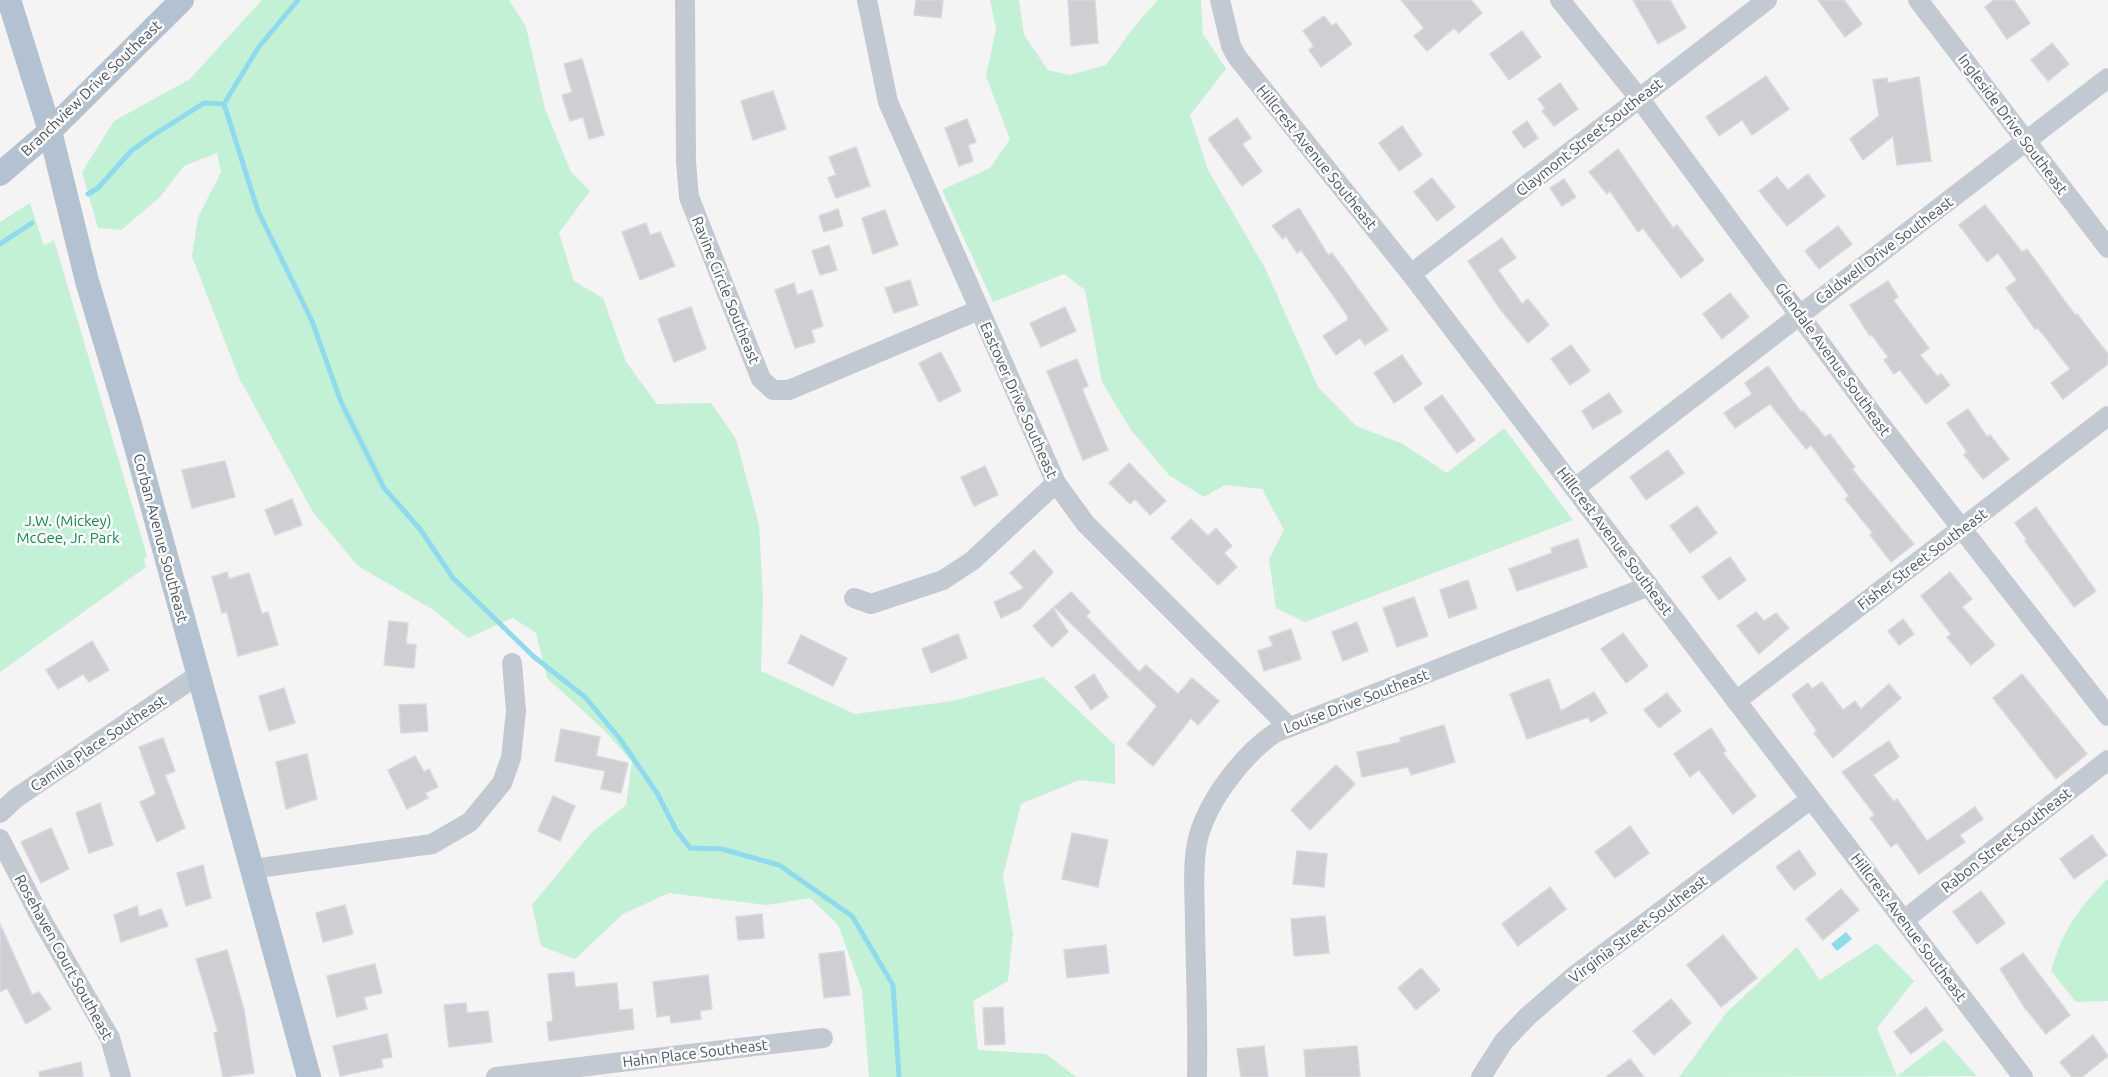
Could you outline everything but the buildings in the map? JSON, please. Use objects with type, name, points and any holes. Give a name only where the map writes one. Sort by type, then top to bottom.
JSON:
[{"type":"main road","name":"Corban Avenue Southeast","points":[[9,0],[50,131],[87,281],[130,426],[309,1077]]},
{"type":"main road","name":"Branchview Drive Southeast","points":[[0,174],[50,131],[182,0]]},
{"type":"street","name":"Ravine Circle Southeast","points":[[685,0],[689,198],[761,379],[773,390],[789,390],[979,310]]},
{"type":"street","name":"Eastover Drive Southeast","points":[[867,0],[888,102],[1056,483],[1085,523],[1289,727]]},
{"type":"street","name":"Hillcrest Avenue Southeast","points":[[1220,0],[1231,46],[1237,57],[1411,274],[2023,1077]]},
{"type":"street","name":"Glendale Avenue Southeast","points":[[1560,0],[1639,98],[1962,528],[2108,716]]},
{"type":"street","name":"Claymont Street Southeast","points":[[1411,274],[1767,0]]},
{"type":"street","name":"Ingleside Drive Southeast","points":[[1918,0],[2108,248]]},
{"type":"street","name":"Caldwell Drive Southeast","points":[[1575,488],[2108,78]]},
{"type":"street","name":"Fisher Street Southeast","points":[[1736,701],[2108,416]]},
{"type":"street","points":[[854,598],[871,604],[943,580],[972,561],[1056,483]]},
{"type":"street","name":"Louise Drive Southeast","points":[[1197,1077],[1195,898],[1197,844],[1205,821],[1243,760],[1256,746],[1289,727],[1649,586]]},
{"type":"street","points":[[252,869],[422,846],[452,836],[470,822],[502,783],[511,758],[516,711],[512,663]]},
{"type":"street","name":"Camilla Place Southeast","points":[[0,813],[16,798],[198,675]]},
{"type":"street","name":"Rabon Street Southeast","points":[[1904,920],[2108,760]]},
{"type":"street","name":"Virginia Street Southeast","points":[[1481,1077],[1504,1041],[1574,976],[1811,799]]},
{"type":"street","name":"Rosehaven Court Southeast","points":[[0,838],[44,924],[110,1038],[121,1077]]},
{"type":"street","name":"Hahn Place Southeast","points":[[496,1077],[823,1038]]},
{"type":"green space","points":[[262,0],[509,0],[526,27],[545,109],[571,172],[590,191],[559,233],[574,281],[603,298],[626,362],[657,404],[711,403],[736,439],[759,525],[763,598],[761,671],[855,714],[953,701],[1043,677],[1115,745],[1115,784],[1079,780],[1021,804],[1003,876],[1013,934],[1008,981],[973,1001],[978,1050],[1046,1054],[1076,1077],[869,1077],[862,990],[838,925],[810,898],[767,905],[669,893],[623,914],[575,959],[541,946],[532,905],[591,833],[626,805],[632,762],[605,731],[547,678],[536,633],[513,618],[468,638],[432,609],[358,566],[313,512],[239,378],[192,256],[198,217],[221,172],[217,153],[184,166],[159,198],[121,230],[98,228],[82,172],[114,121],[190,79]]},
{"type":"green space","points":[[990,0],[1019,0],[1024,35],[1048,70],[1070,75],[1106,65],[1134,27],[1158,0],[1201,0],[1203,34],[1226,69],[1190,115],[1208,170],[1265,268],[1318,387],[1356,426],[1403,444],[1447,473],[1504,428],[1573,520],[1305,622],[1276,608],[1269,559],[1284,530],[1262,489],[1225,485],[1204,497],[1169,475],[1131,430],[1102,382],[1085,290],[1064,274],[993,302],[942,190],[990,168],[1010,139],[986,76],[996,29]]},
{"type":"green space","name":"J.W. (Mickey) McGee, Jr. Park","points":[[30,203],[44,246],[54,240],[147,556],[144,559],[146,567],[0,672],[0,222]]},
{"type":"green space","points":[[2108,878],[2108,1001],[2076,1002],[2051,971],[2061,943],[2073,920]]},
{"type":"green space","points":[[1877,943],[1914,981],[1877,1028],[1897,1076],[1944,1040],[1977,1076],[1679,1077],[1726,1013],[1797,947],[1820,980]]},
{"type":"water","points":[[1846,932],[1852,939],[1837,951],[1831,944]]},
{"type":"waterway","points":[[224,104],[258,48],[298,0]]},
{"type":"waterway","points":[[88,194],[98,188],[131,151],[152,136],[204,103],[224,104]]},
{"type":"waterway","points":[[224,104],[258,211],[312,321],[341,402],[384,488],[420,529],[453,578],[533,656],[585,697],[620,739],[657,793],[676,830],[690,848],[722,849],[779,865],[852,916],[893,985],[899,1077]]},
{"type":"waterway","points":[[0,244],[32,223]]}]
